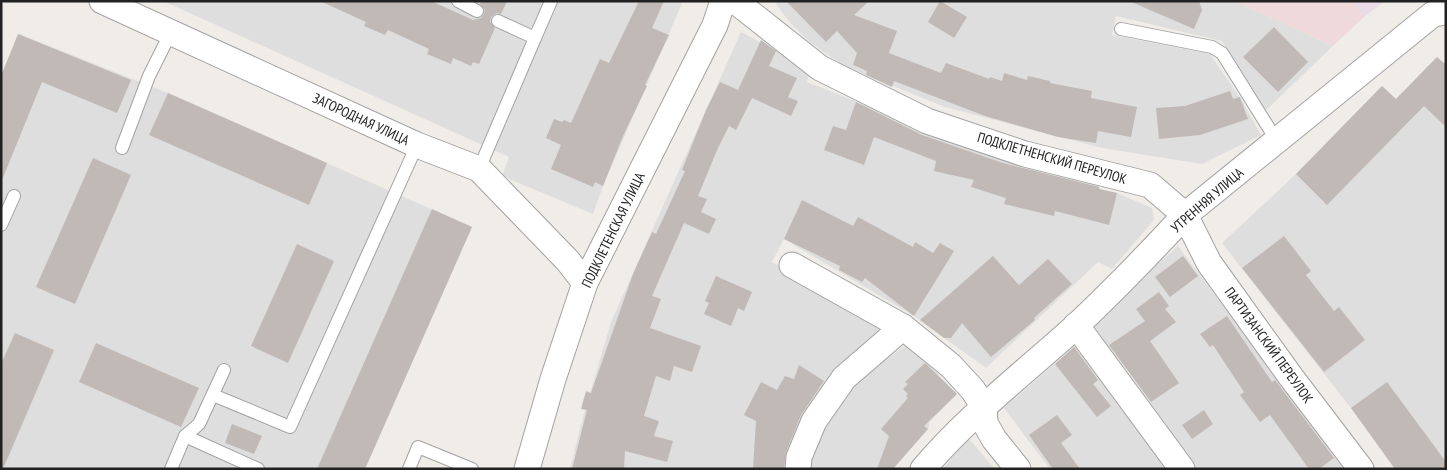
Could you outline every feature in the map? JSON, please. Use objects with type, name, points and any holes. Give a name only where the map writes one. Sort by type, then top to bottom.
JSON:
[{"type":"street","name":"ЗАГОРОДНАЯ УЛИЦА","points":[[102,1],[417,145],[480,169],[568,261],[585,283]]},
{"type":"street","name":"ПОДКЛЕТЕНСКАЯ УЛИЦА","points":[[526,469],[585,283],[716,25],[723,1]]},
{"type":"street","name":"ПОДКЛЕТНЕНСКИЙ ПЕРЕУЛОК","points":[[735,1],[820,68],[928,121],[1025,154],[1150,185],[1186,215]]},
{"type":"street","name":"УТРЕННЯЯ УЛИЦА","points":[[924,469],[944,445],[1076,325],[1186,215],[1433,14],[1446,12]]},
{"type":"street","name":"ПАРТИЗАНСКИЙ ПЕРЕУЛОК","points":[[1186,215],[1209,263],[1291,377],[1361,469]]},
{"type":"street","points":[[792,265],[903,327],[951,366],[973,390],[984,407],[984,423],[1018,469]]},
{"type":"street","points":[[1076,325],[1182,469]]},
{"type":"street","points":[[798,469],[799,458],[814,421],[844,378],[903,327]]},
{"type":"lane","points":[[458,1],[477,10]]},
{"type":"lane","points":[[480,169],[551,1]]},
{"type":"lane","points":[[498,21],[534,38]]},
{"type":"lane","points":[[1121,29],[1212,47],[1222,53],[1277,141]]},
{"type":"lane","points":[[122,148],[149,76],[171,32]]},
{"type":"lane","points":[[213,395],[290,427],[417,145]]},
{"type":"lane","points":[[1,225],[14,196]]},
{"type":"lane","points":[[171,469],[185,436],[199,424],[224,370]]},
{"type":"lane","points":[[185,436],[258,469]]},
{"type":"lane","points":[[409,469],[418,447],[472,469]]},
{"type":"shaded area","points":[[163,1],[683,1],[603,186],[593,214],[502,176],[509,157]]},
{"type":"shaded area","points":[[774,1],[1234,1],[1333,46],[1266,110],[1222,41],[1116,16],[1112,35],[1210,54],[1240,98],[1261,135],[1202,164],[1102,148],[945,107],[844,66],[811,43],[790,23]]},
{"type":"shaded area","points":[[1234,1],[1352,1],[1364,17],[1333,46]]},
{"type":"shaded area","points":[[1352,1],[1385,1],[1364,17]]},
{"type":"shaded area","points":[[741,32],[811,69],[807,82],[949,138],[1100,183],[1099,189],[1117,193],[1152,208],[1154,220],[1112,269],[1098,262],[986,368],[914,316],[784,239],[772,262],[864,312],[884,328],[826,382],[805,421],[789,469],[570,469],[611,322]]},
{"type":"shaded area","points":[[19,34],[168,93],[472,227],[365,469],[1,469],[1,76]]},
{"type":"shaded area","points":[[1437,57],[1446,65],[1446,469],[1395,469],[1351,408],[1222,243],[1296,174],[1382,86],[1396,99]]},
{"type":"shaded area","points":[[1178,246],[1344,469],[1197,469],[1126,369],[1089,324]]},
{"type":"shaded area","points":[[908,344],[957,394],[930,421],[928,429],[891,469],[809,469],[823,426],[849,385]]},
{"type":"shaded area","points":[[1077,344],[1170,469],[1050,469],[1004,408]]},
{"type":"shaded area","points":[[968,438],[995,469],[943,469]]},
{"type":"building","points":[[320,1],[431,1],[473,20],[481,18],[484,14],[485,10],[480,4],[481,1],[507,1],[501,14],[497,13],[491,17],[490,22],[495,28],[479,64],[473,62],[471,66],[453,58],[451,64],[427,54],[429,49],[388,30],[385,35],[364,26],[366,22]]},
{"type":"building","points":[[639,1],[664,1],[652,28],[669,35],[645,85],[647,86],[623,136],[603,186],[595,182],[593,187],[551,169],[561,145],[546,138],[554,119],[571,123],[600,59],[609,63]]},
{"type":"building","points":[[786,1],[869,1],[854,15],[897,31],[889,53],[941,73],[946,63],[989,79],[990,77],[1002,81],[1004,73],[1027,80],[1028,76],[1050,81],[1050,83],[1092,91],[1091,98],[1137,107],[1131,137],[1098,131],[1096,143],[1058,137],[985,116],[894,81],[892,87],[866,75],[867,71],[853,65],[857,53],[837,31],[826,42]]},
{"type":"building","points":[[940,1],[967,17],[954,38],[928,22]]},
{"type":"building","points":[[1129,1],[1199,1],[1202,10],[1194,29]]},
{"type":"building","points":[[1274,27],[1308,62],[1278,92],[1243,57]]},
{"type":"building","points":[[18,34],[131,80],[117,113],[42,82],[2,180],[1,76]]},
{"type":"building","points":[[761,40],[776,51],[769,66],[797,78],[788,97],[798,101],[791,116],[752,98],[736,130],[729,126],[698,196],[707,199],[701,212],[716,219],[709,234],[684,223],[652,296],[661,299],[650,328],[701,346],[692,372],[674,366],[670,381],[656,376],[644,416],[659,421],[654,436],[673,441],[667,462],[625,451],[624,469],[572,469],[587,410],[581,409],[586,391],[591,393],[633,274],[652,232],[656,234],[685,171],[682,170],[706,110],[720,82],[738,90]]},
{"type":"building","points":[[1437,57],[1446,65],[1446,127],[1424,106],[1327,205],[1296,174],[1382,86],[1396,99]]},
{"type":"building","points":[[1230,91],[1233,99],[1240,97],[1248,119],[1200,135],[1159,139],[1156,108],[1185,106]]},
{"type":"building","points":[[168,93],[327,163],[309,205],[149,135]]},
{"type":"building","points":[[856,102],[922,135],[1003,163],[1117,193],[1109,225],[1055,211],[1054,216],[1004,204],[1006,198],[971,187],[974,180],[934,171],[936,161],[874,137],[864,165],[824,150],[833,126],[846,130]]},
{"type":"building","points":[[93,158],[131,175],[75,304],[36,287]]},
{"type":"building","points":[[802,200],[853,226],[858,217],[913,247],[915,242],[933,253],[940,243],[954,251],[914,316],[865,278],[862,282],[839,270],[840,266],[784,239]]},
{"type":"building","points":[[432,209],[472,227],[365,469],[317,469]]},
{"type":"building","points":[[1284,236],[1311,271],[1306,275],[1334,311],[1339,307],[1365,340],[1324,372],[1242,268]]},
{"type":"building","points":[[297,244],[334,261],[288,363],[251,346]]},
{"type":"building","points":[[993,256],[1019,285],[1048,259],[1072,284],[1034,318],[1035,320],[991,357],[962,323],[951,338],[944,338],[920,320]]},
{"type":"building","points":[[1183,256],[1198,276],[1170,297],[1155,277]]},
{"type":"building","points":[[716,276],[752,292],[744,311],[738,308],[731,326],[704,314],[709,303],[705,301]]},
{"type":"building","points":[[1159,292],[1169,306],[1165,309],[1176,322],[1150,341],[1179,383],[1151,402],[1109,345],[1145,321],[1136,309]]},
{"type":"building","points":[[1227,316],[1272,382],[1275,380],[1334,458],[1319,469],[1309,469],[1270,415],[1260,422],[1240,395],[1244,392],[1213,345],[1210,347],[1200,334]]},
{"type":"building","points":[[15,333],[54,350],[3,469],[1,469],[1,364]]},
{"type":"building","points":[[96,343],[199,388],[181,427],[79,382]]},
{"type":"building","points":[[1074,347],[1098,380],[1093,384],[1111,406],[1097,417],[1055,364]]},
{"type":"building","points":[[925,363],[957,394],[924,426],[928,429],[893,469],[877,469],[889,436],[881,429],[908,398],[906,396],[908,394],[903,389],[908,384],[905,382]]},
{"type":"building","points":[[799,365],[824,381],[801,415],[786,452],[784,469],[753,468],[756,421],[744,415],[761,382],[777,390],[785,376],[794,379]]},
{"type":"building","points":[[1387,382],[1446,462],[1446,469],[1395,469],[1351,408]]},
{"type":"building","points":[[1204,410],[1213,424],[1192,439],[1182,425]]},
{"type":"building","points":[[1057,415],[1072,435],[1061,443],[1080,469],[1053,469],[1029,435]]},
{"type":"building","points":[[232,424],[262,436],[254,454],[225,443]]}]
